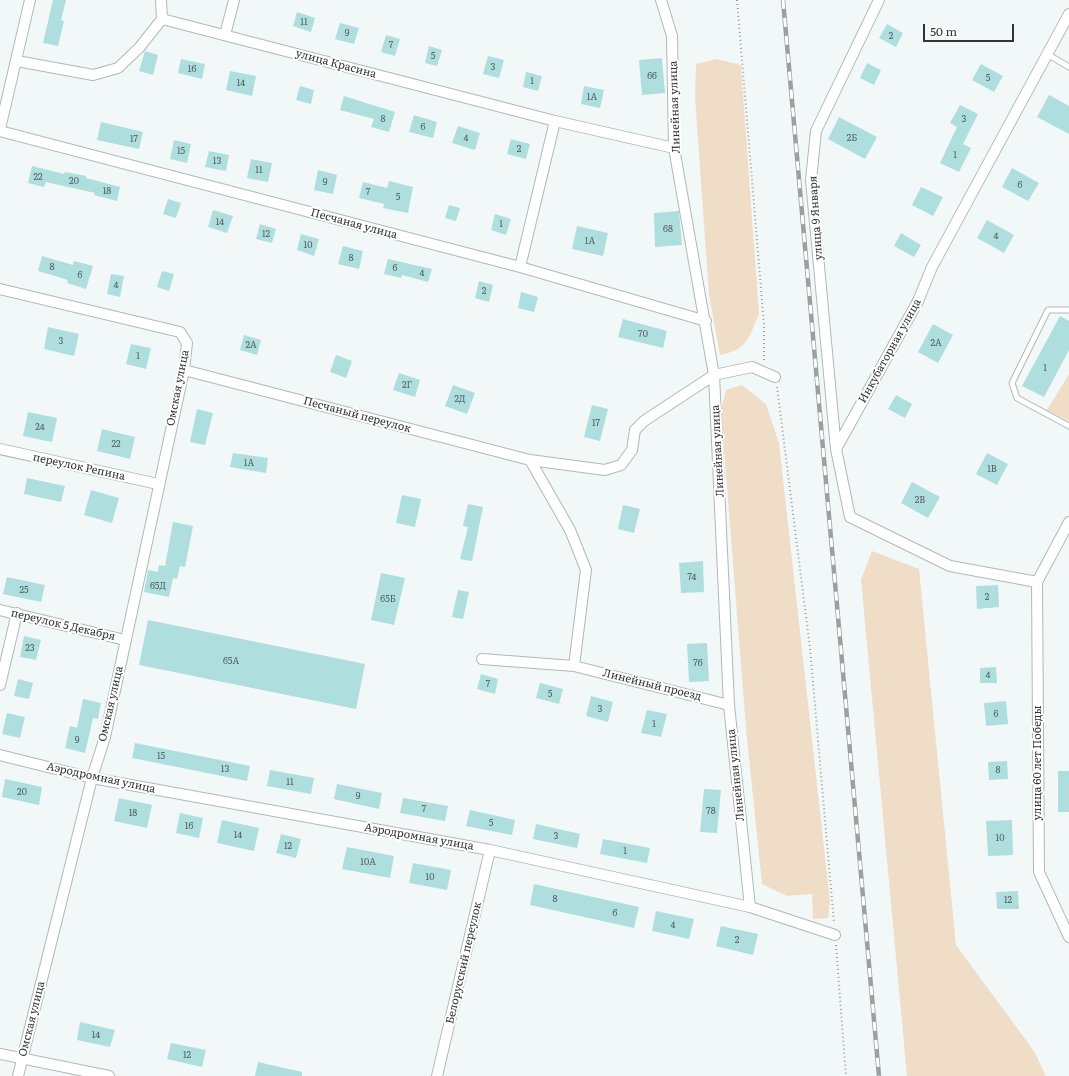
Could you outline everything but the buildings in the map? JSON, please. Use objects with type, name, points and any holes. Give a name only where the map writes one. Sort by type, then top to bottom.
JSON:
[{"type":"street","points":[[0,130],[30,0]]},
{"type":"street","points":[[17,61],[93,75],[118,68],[139,48],[162,18],[161,0]]},
{"type":"street","points":[[225,35],[234,0]]},
{"type":"street","name":"Линейная улица","points":[[661,0],[672,36],[674,148],[706,321],[714,375],[730,705],[750,907]]},
{"type":"street","name":"улица 9 Января","points":[[836,449],[811,180],[816,131],[879,0]]},
{"type":"street","name":"Инкубаторная улица","points":[[836,449],[918,301],[932,267],[1069,14]]},
{"type":"street","name":"улица Красина","points":[[162,18],[555,121],[674,148]]},
{"type":"street","points":[[520,267],[555,121]]},
{"type":"street","name":"Песчаная улица","points":[[0,130],[520,267],[706,321]]},
{"type":"street","name":"Омская улица","points":[[0,289],[180,332],[187,343],[184,370],[158,484],[105,737],[92,778],[18,1076]]},
{"type":"street","points":[[530,460],[605,470],[621,465],[632,450],[635,430],[644,421],[714,375],[752,367],[776,377]]},
{"type":"street","name":"Песчаный переулок","points":[[184,370],[530,460]]},
{"type":"street","name":"переулок Репина","points":[[0,449],[158,484]]},
{"type":"street","points":[[836,449],[850,517],[950,566],[1037,582],[1069,522]]},
{"type":"street","points":[[530,460],[570,530],[586,570],[574,666]]},
{"type":"street","name":"улица 60 лет Победы","points":[[1037,582],[1039,872],[1069,937]]},
{"type":"street","name":"переулок 5 Декабря","points":[[0,610],[126,640]]},
{"type":"street","points":[[0,685],[17,613]]},
{"type":"street","name":"Линейный проезд","points":[[482,659],[574,666],[730,705]]},
{"type":"street","name":"Аэродромная улица","points":[[0,755],[92,778],[490,850],[750,907],[835,935]]},
{"type":"street","name":"Белорусский переулок","points":[[437,1076],[490,850]]},
{"type":"street","points":[[0,1054],[109,1076]]},
{"type":"lane","points":[[1048,54],[1069,67]]},
{"type":"lane","points":[[1069,310],[1048,310],[1012,383],[1017,398],[1069,426]]},
{"type":"path","points":[[737,0],[764,325],[764,359],[776,377],[810,648],[846,1076]]},
{"type":"shaded area","points":[[717,59],[741,65],[759,314],[749,336],[742,346],[720,355],[709,295],[695,98],[696,64]]},
{"type":"shaded area","points":[[1069,374],[1069,421],[1047,410]]},
{"type":"shaded area","points":[[742,385],[766,404],[779,443],[830,901],[828,918],[813,919],[812,894],[787,896],[762,884],[746,729],[721,410],[726,390]]},
{"type":"shaded area","points":[[872,551],[919,569],[956,945],[1034,1051],[1046,1076],[907,1076],[861,580]]},
{"type":"railway","points":[[783,0],[879,1076]]}]
